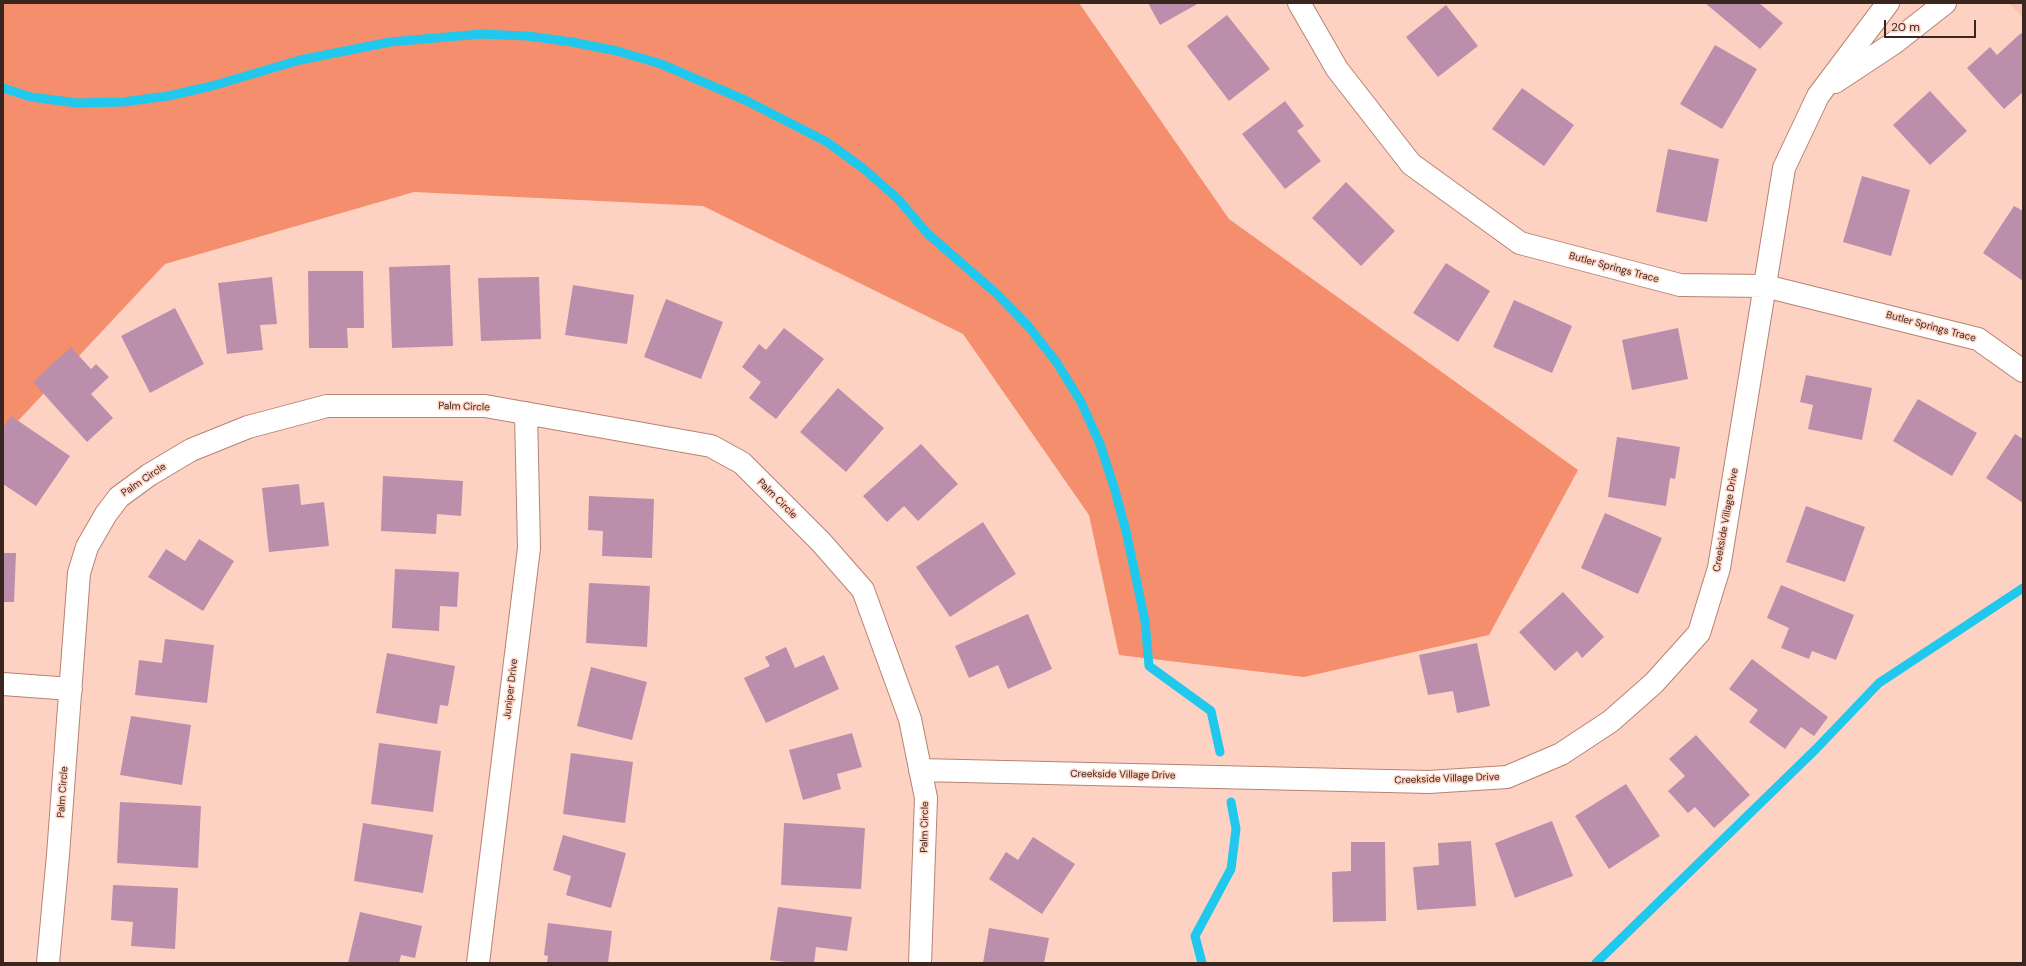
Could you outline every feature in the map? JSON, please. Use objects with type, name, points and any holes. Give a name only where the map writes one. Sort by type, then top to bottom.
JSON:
[{"type":"street","name":"Butler Springs Trace","points":[[1299,3],[1337,69],[1411,164],[1520,243],[1680,285],[1765,286],[1978,338],[2023,371]]},
{"type":"street","name":"Creekside Village Drive","points":[[920,770],[1429,782],[1507,777],[1561,754],[1610,721],[1649,688],[1699,633],[1719,568],[1784,168],[1822,90],[1888,3]]},
{"type":"street","points":[[1822,90],[1894,43],[1946,3]]},
{"type":"street","name":"Palm Circle","points":[[48,963],[58,855],[79,573],[87,546],[106,514],[119,497],[149,475],[191,450],[248,427],[327,406],[485,406],[711,446],[742,463],[821,542],[863,590],[910,719],[926,798],[920,963]]},
{"type":"street","name":"Juniper Drive","points":[[478,963],[529,548],[526,413]]},
{"type":"street","points":[[3,684],[70,689]]},
{"type":"shaded area","points":[[3,3],[1079,3],[1229,219],[1578,470],[1489,635],[1304,677],[1119,655],[1089,515],[963,334],[703,206],[414,192],[165,264],[3,437]]},
{"type":"shaded area","points":[[2009,3],[2023,3],[2023,18]]},
{"type":"building","points":[[1148,3],[1199,3],[1160,25]]},
{"type":"building","points":[[1705,3],[1759,3],[1783,23],[1760,49]]},
{"type":"building","points":[[1446,5],[1478,46],[1438,77],[1406,37]]},
{"type":"building","points":[[1227,15],[1270,69],[1229,101],[1187,46]]},
{"type":"building","points":[[2021,33],[2023,36],[2023,92],[2004,109],[1967,68],[1990,47],[1997,55]]},
{"type":"building","points":[[1715,45],[1757,69],[1722,129],[1680,104]]},
{"type":"building","points":[[1522,88],[1574,125],[1544,166],[1492,129]]},
{"type":"building","points":[[1930,91],[1967,131],[1930,165],[1893,125]]},
{"type":"building","points":[[1285,101],[1304,126],[1297,131],[1321,161],[1285,189],[1242,134]]},
{"type":"building","points":[[1668,149],[1719,159],[1707,222],[1656,212]]},
{"type":"building","points":[[1862,176],[1910,190],[1891,256],[1843,242]]},
{"type":"building","points":[[1346,182],[1395,231],[1361,266],[1312,218]]},
{"type":"building","points":[[2014,206],[2023,211],[2023,281],[1983,253]]},
{"type":"building","points":[[1446,263],[1490,291],[1458,342],[1413,313]]},
{"type":"building","points":[[450,265],[453,346],[392,348],[389,267]]},
{"type":"building","points":[[308,271],[363,271],[364,328],[347,328],[348,348],[309,348]]},
{"type":"building","points":[[272,277],[277,324],[260,325],[263,350],[227,354],[218,283]]},
{"type":"building","points":[[539,277],[541,339],[481,341],[478,278]]},
{"type":"building","points":[[573,285],[634,295],[627,344],[565,335]]},
{"type":"building","points":[[666,299],[723,322],[701,379],[644,357]]},
{"type":"building","points":[[1514,300],[1572,326],[1552,373],[1493,347]]},
{"type":"building","points":[[175,308],[204,364],[150,393],[121,336]]},
{"type":"building","points":[[784,328],[824,359],[776,419],[749,398],[761,382],[742,367],[759,344],[766,350]]},
{"type":"building","points":[[1678,328],[1688,379],[1632,390],[1622,340]]},
{"type":"building","points":[[71,347],[91,369],[96,364],[109,377],[91,394],[113,418],[87,442],[33,382]]},
{"type":"building","points":[[1806,375],[1872,388],[1862,440],[1808,429],[1813,405],[1800,402]]},
{"type":"building","points":[[838,388],[884,428],[846,472],[800,432]]},
{"type":"building","points":[[1918,399],[1977,433],[1952,476],[1893,441]]},
{"type":"building","points":[[11,416],[70,456],[36,506],[3,484],[3,428]]},
{"type":"building","points":[[2015,434],[2023,439],[2023,503],[1986,478]]},
{"type":"building","points":[[1617,437],[1680,447],[1675,479],[1670,478],[1666,506],[1608,497]]},
{"type":"building","points":[[921,444],[958,484],[918,521],[904,506],[887,522],[863,496]]},
{"type":"building","points":[[383,476],[463,481],[461,516],[437,514],[436,534],[381,531]]},
{"type":"building","points":[[299,484],[301,505],[324,502],[329,546],[269,552],[262,488]]},
{"type":"building","points":[[589,496],[654,499],[652,558],[602,556],[603,531],[588,530]]},
{"type":"building","points":[[1806,506],[1865,527],[1845,582],[1786,562]]},
{"type":"building","points":[[1605,513],[1662,538],[1638,594],[1581,568]]},
{"type":"building","points":[[983,522],[1016,574],[950,617],[916,567]]},
{"type":"building","points":[[199,539],[234,561],[203,611],[148,577],[166,549],[185,561]]},
{"type":"building","points":[[3,553],[16,553],[14,602],[3,602]]},
{"type":"building","points":[[395,569],[459,572],[457,607],[440,606],[439,631],[392,628]]},
{"type":"building","points":[[589,583],[650,586],[647,647],[586,643]]},
{"type":"building","points":[[1781,585],[1854,615],[1836,660],[1812,651],[1809,659],[1781,648],[1789,628],[1767,618]]},
{"type":"building","points":[[1563,592],[1604,637],[1582,658],[1577,651],[1555,671],[1519,632]]},
{"type":"building","points":[[1028,614],[1052,669],[1008,689],[998,665],[969,678],[955,646]]},
{"type":"building","points":[[165,639],[214,645],[207,703],[135,695],[139,660],[162,663]]},
{"type":"building","points":[[1477,643],[1490,706],[1457,713],[1453,691],[1428,695],[1419,655]]},
{"type":"building","points":[[786,647],[795,668],[824,655],[839,689],[766,723],[744,678],[770,666],[765,657]]},
{"type":"building","points":[[387,653],[455,666],[448,706],[440,705],[437,724],[376,713]]},
{"type":"building","points":[[1752,659],[1828,717],[1814,736],[1801,727],[1785,749],[1749,722],[1758,710],[1729,689]]},
{"type":"building","points":[[591,667],[647,682],[632,740],[577,726]]},
{"type":"building","points":[[131,716],[191,725],[182,785],[120,775]]},
{"type":"building","points":[[852,733],[862,767],[837,774],[841,789],[803,800],[789,750]]},
{"type":"building","points":[[1696,735],[1750,795],[1714,828],[1695,807],[1688,813],[1668,791],[1685,776],[1669,759]]},
{"type":"building","points":[[379,743],[441,751],[433,812],[371,804]]},
{"type":"building","points":[[571,753],[633,762],[625,823],[563,814]]},
{"type":"building","points":[[1626,784],[1660,836],[1609,869],[1575,816]]},
{"type":"building","points":[[120,802],[201,806],[198,868],[117,863]]},
{"type":"building","points":[[1552,821],[1573,876],[1515,898],[1495,843]]},
{"type":"building","points":[[363,823],[433,835],[423,893],[354,881]]},
{"type":"building","points":[[784,823],[865,828],[861,889],[781,885]]},
{"type":"building","points":[[563,835],[626,853],[611,908],[566,895],[571,876],[553,870]]},
{"type":"building","points":[[1033,837],[1075,864],[1042,914],[989,879],[1006,852],[1018,860]]},
{"type":"building","points":[[1471,841],[1476,906],[1417,910],[1413,867],[1439,865],[1438,843]]},
{"type":"building","points":[[1351,842],[1385,842],[1386,921],[1333,922],[1332,872],[1351,871]]},
{"type":"building","points":[[113,885],[178,888],[175,949],[131,946],[133,922],[111,920]]},
{"type":"building","points":[[778,907],[852,917],[847,951],[816,947],[814,963],[794,963],[770,960]]},
{"type":"building","points":[[360,912],[422,926],[415,958],[401,955],[399,963],[348,963]]},
{"type":"building","points":[[548,923],[612,931],[608,963],[547,963],[548,956],[544,955]]},
{"type":"building","points":[[989,928],[1049,938],[1044,963],[983,963]]},
{"type":"waterway","points":[[3,88],[31,97],[77,103],[123,102],[168,96],[212,86],[300,60],[390,42],[481,34],[527,36],[572,42],[617,51],[661,64],[745,100],[827,142],[864,169],[898,199],[928,234],[997,294],[1029,327],[1057,363],[1081,402],[1100,444],[1114,487],[1126,531],[1145,621],[1149,666],[1211,711],[1220,752]]},
{"type":"waterway","points":[[1596,963],[1816,749],[1879,683],[2023,588]]},
{"type":"waterway","points":[[1202,963],[1195,936],[1231,869],[1236,829],[1231,802]]}]
